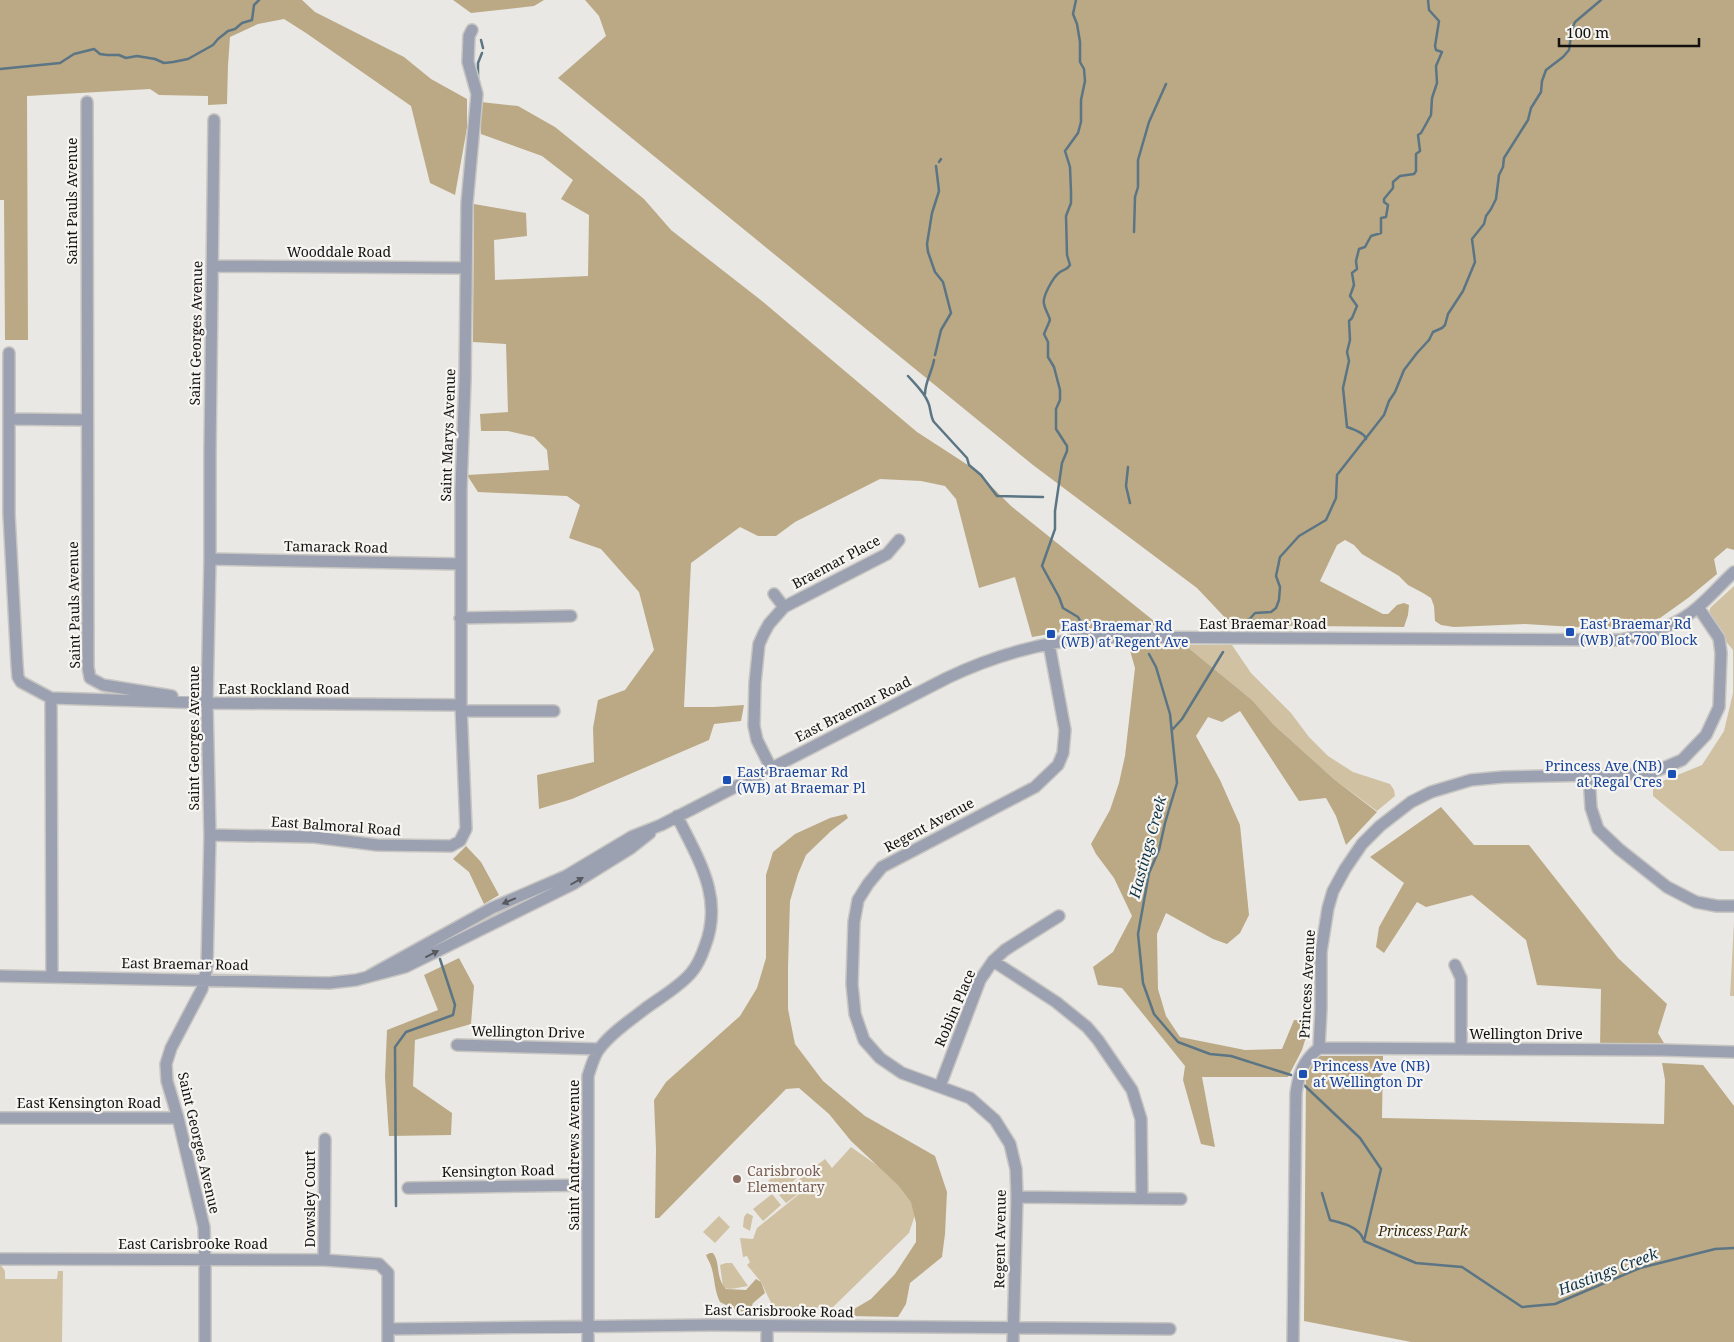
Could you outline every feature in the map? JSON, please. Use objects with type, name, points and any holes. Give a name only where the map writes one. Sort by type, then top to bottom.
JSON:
[{"type":"street","name":"Saint Marys Avenue","points":[[460,841],[466,824],[461,708],[460,564],[467,202],[476,94],[468,62],[469,36],[472,30]]},
{"type":"street","name":"Saint Pauls Avenue","points":[[87,102],[88,668],[90,678],[103,685],[202,702]]},
{"type":"street","name":"Saint Georges Avenue","points":[[205,1342],[204,1227],[178,1118],[167,1081],[166,1064],[171,1048],[202,989],[208,967],[210,835],[202,702],[210,559],[214,120]]},
{"type":"street","name":"Wooddale Road","points":[[212,266],[466,268]]},
{"type":"street","points":[[9,353],[9,419],[87,420]]},
{"type":"street","name":"East Rockland Road","points":[[9,419],[9,514],[16,665],[21,682],[51,698],[554,711]]},
{"type":"street","name":"Braemar Place","points":[[771,768],[757,740],[754,726],[755,683],[759,644],[769,624],[784,607],[887,554],[899,540]]},
{"type":"street","name":"Tamarack Road","points":[[210,559],[460,564]]},
{"type":"street","name":"East Braemar Road","points":[[0,976],[329,983],[344,982],[369,976],[492,908],[566,876],[633,836],[661,825],[966,669],[1007,654],[1049,644],[1100,637],[1606,641],[1639,637],[1672,624],[1698,608],[1734,572]]},
{"type":"street","name":"Braemar Place","points":[[774,594],[784,607]]},
{"type":"street","name":"Princess Avenue","points":[[1293,1342],[1296,1093],[1299,1074],[1309,1056],[1319,1048],[1321,952],[1328,908],[1333,891],[1345,869],[1362,844],[1380,826],[1421,797],[1447,787],[1471,780],[1503,777],[1649,774],[1682,760],[1706,736],[1719,707],[1721,653],[1719,638],[1698,608]]},
{"type":"street","points":[[460,618],[571,616]]},
{"type":"street","name":"Regent Avenue","points":[[1013,1342],[1017,1197],[1016,1169],[1010,1144],[995,1120],[970,1098],[902,1073],[880,1058],[864,1040],[855,1014],[852,984],[854,922],[858,900],[882,867],[1035,787],[1058,765],[1063,753],[1065,730],[1049,644]]},
{"type":"street","points":[[51,698],[52,976]]},
{"type":"street","points":[[1589,775],[1591,808],[1598,829],[1619,849],[1667,887],[1696,902],[1717,906],[1734,906]]},
{"type":"street","name":"Saint Andrews Avenue","points":[[588,1342],[588,1076],[599,1049],[621,1027],[692,972],[710,934],[713,918],[712,902],[703,868],[677,816]]},
{"type":"street","name":"East Balmoral Road","points":[[210,835],[314,837],[386,845],[451,846],[460,841]]},
{"type":"street","name":"Roblin Place","points":[[940,1086],[980,980],[993,962],[1010,946],[1059,916]]},
{"type":"street","points":[[993,962],[1056,1002],[1087,1027],[1132,1090],[1141,1119],[1142,1198]]},
{"type":"street","points":[[1455,965],[1461,978],[1461,1048]]},
{"type":"street","name":"Wellington Drive","points":[[457,1045],[599,1049]]},
{"type":"street","name":"Wellington Drive","points":[[1319,1048],[1734,1052]]},
{"type":"street","name":"East Kensington Road","points":[[0,1118],[178,1118]]},
{"type":"street","name":"Dowsley Court","points":[[324,1260],[325,1139]]},
{"type":"street","name":"Kensington Road","points":[[408,1188],[588,1185]]},
{"type":"street","points":[[1017,1197],[1181,1199]]},
{"type":"street","name":"East Carisbrooke Road","points":[[0,1259],[324,1260],[379,1264],[388,1273],[388,1329],[588,1326],[1170,1329]]},
{"type":"street","points":[[766,1342],[767,1326]]},
{"type":"street","points":[[388,1329],[388,1342]]},
{"type":"shaded area","points":[[1734,586],[1734,851],[1720,851],[1653,796],[1653,785],[1702,765],[1724,731],[1733,693],[1733,650],[1709,621],[1710,608]]},
{"type":"shaded area","points":[[1185,645],[1232,645],[1251,673],[1291,713],[1309,737],[1328,756],[1353,772],[1390,784],[1395,796],[1377,811],[1335,780],[1274,725],[1252,700]]},
{"type":"shaded area","points":[[1734,922],[1734,996],[1730,996]]},
{"type":"shaded area","points":[[851,1147],[898,1180],[918,1206],[909,1233],[833,1307],[774,1309],[761,1282],[747,1265],[750,1262],[747,1256],[743,1257],[740,1238],[753,1239],[757,1228],[813,1183],[786,1203],[779,1195],[825,1159],[832,1168]]},
{"type":"shaded area","points":[[785,1166],[796,1179],[779,1193],[768,1181]]},
{"type":"shaded area","points":[[772,1194],[781,1205],[763,1221],[753,1209]]},
{"type":"shaded area","points":[[747,1213],[753,1216],[750,1231],[743,1227],[744,1217]]},
{"type":"shaded area","points":[[719,1216],[730,1227],[715,1243],[703,1232]]},
{"type":"shaded area","points":[[732,1263],[748,1286],[731,1289],[723,1287],[720,1265]]},
{"type":"shaded area","points":[[0,1264],[5,1271],[5,1279],[57,1279],[58,1271],[63,1271],[62,1342],[0,1342]]},
{"type":"green space","points":[[0,0],[302,0],[315,12],[404,57],[431,79],[467,99],[467,128],[455,195],[430,183],[411,106],[284,19],[258,24],[230,37],[227,104],[208,105],[208,96],[159,95],[150,89],[27,96],[28,340],[5,340],[4,200],[0,200]]},
{"type":"green space","points":[[453,0],[544,0],[534,6],[471,13]]},
{"type":"green space","points":[[585,0],[1734,0],[1734,550],[1727,548],[1714,559],[1717,574],[1688,598],[1660,618],[1628,627],[1608,629],[1525,624],[1454,627],[1441,625],[1435,621],[1434,606],[1431,598],[1362,554],[1354,545],[1345,540],[1337,545],[1320,581],[1383,614],[1388,614],[1397,605],[1404,603],[1409,605],[1404,627],[1232,625],[1197,588],[1033,465],[558,78],[606,36],[599,16]]},
{"type":"green space","points":[[481,102],[518,106],[555,127],[644,199],[671,230],[762,301],[917,432],[974,469],[1011,506],[1159,625],[1103,627],[1032,637],[1015,577],[979,588],[956,499],[945,486],[921,481],[880,479],[795,522],[776,536],[758,536],[740,527],[691,563],[684,707],[744,705],[741,721],[714,724],[709,740],[572,799],[539,809],[537,775],[594,762],[593,728],[598,700],[625,690],[654,650],[639,592],[601,549],[569,538],[580,505],[567,496],[478,492],[467,475],[549,470],[547,450],[534,437],[508,431],[481,431],[480,414],[508,412],[506,344],[473,342],[474,204],[526,213],[527,236],[494,240],[495,280],[588,276],[589,215],[561,199],[573,180],[542,156],[481,134]]},
{"type":"green space","points":[[1185,645],[1252,700],[1274,725],[1335,780],[1377,812],[1346,845],[1336,816],[1326,798],[1299,801],[1240,711],[1222,722],[1208,717],[1196,736],[1220,780],[1240,825],[1249,915],[1240,933],[1227,944],[1213,939],[1166,913],[1157,934],[1158,989],[1166,1016],[1180,1037],[1245,1050],[1282,1049],[1294,1020],[1311,1021],[1302,1050],[1288,1077],[1202,1077],[1215,1147],[1201,1144],[1183,1080],[1185,1066],[1122,988],[1098,985],[1093,967],[1113,952],[1132,916],[1114,878],[1091,844],[1110,810],[1125,756],[1135,668],[1129,647]]},
{"type":"green space","points":[[1441,807],[1474,845],[1529,845],[1618,958],[1667,1004],[1658,1033],[1668,1050],[1600,1048],[1601,989],[1537,985],[1526,940],[1472,895],[1426,907],[1417,902],[1384,953],[1376,947],[1379,927],[1404,883],[1370,857]]},
{"type":"green space","points":[[846,814],[848,818],[806,855],[798,874],[790,901],[788,1009],[795,1044],[823,1081],[865,1116],[935,1156],[947,1192],[942,1257],[910,1283],[906,1304],[898,1317],[852,1316],[849,1312],[871,1299],[895,1274],[916,1242],[916,1223],[911,1202],[898,1185],[851,1141],[829,1114],[799,1088],[786,1089],[659,1218],[655,1218],[656,1149],[654,1100],[666,1082],[740,1016],[757,988],[766,958],[766,875],[773,852],[795,834],[830,818]]},
{"type":"green space","points":[[466,846],[481,862],[499,895],[484,904],[469,872],[453,859]]},
{"type":"green space","points":[[459,958],[474,986],[471,1024],[415,1040],[413,1086],[452,1113],[451,1135],[389,1136],[385,1077],[387,1030],[438,1010],[424,975]]},
{"type":"green space","name":"Princess Park","points":[[1320,1056],[1383,1056],[1382,1118],[1664,1124],[1665,1080],[1662,1063],[1703,1065],[1734,1106],[1734,1342],[1411,1342],[1304,1321],[1306,1075],[1313,1059]]},
{"type":"green space","points":[[713,1253],[715,1257],[720,1280],[726,1289],[746,1290],[756,1279],[761,1282],[765,1293],[746,1312],[738,1311],[720,1302],[711,1266],[706,1255]]},
{"type":"waterway","points":[[0,69],[60,63],[74,54],[94,49],[100,54],[119,55],[126,58],[137,56],[155,59],[164,63],[188,59],[213,45],[228,31],[252,20],[254,5],[259,0]]},
{"type":"waterway","points":[[1076,0],[1073,14],[1077,24],[1080,42],[1080,62],[1084,69],[1085,81],[1081,100],[1081,122],[1078,133],[1065,151],[1070,167],[1071,203],[1066,216],[1067,255],[1070,265],[1054,278],[1046,292],[1044,301],[1050,320],[1044,334],[1048,342],[1048,357],[1054,367],[1060,390],[1060,400],[1056,409],[1056,429],[1067,446],[1067,451],[1062,463],[1055,511],[1055,529],[1042,566],[1063,608],[1078,617],[1082,624]]},
{"type":"waterway","points":[[1366,439],[1361,433],[1347,427],[1343,388],[1349,361],[1347,352],[1350,340],[1349,321],[1357,306],[1350,296],[1354,285],[1352,273],[1357,269],[1356,261],[1359,249],[1365,247],[1371,236],[1381,233],[1381,218],[1386,217],[1388,205],[1384,202],[1384,199],[1393,188],[1393,182],[1400,176],[1414,174],[1416,171],[1416,154],[1420,151],[1418,135],[1431,115],[1432,98],[1437,83],[1436,66],[1442,52],[1436,50],[1439,21],[1429,10],[1428,0]]},
{"type":"waterway","points":[[1247,622],[1255,613],[1271,612],[1276,608],[1280,587],[1276,576],[1280,557],[1299,536],[1326,520],[1336,498],[1337,475],[1384,415],[1404,370],[1429,340],[1433,332],[1445,325],[1448,314],[1463,291],[1475,262],[1472,239],[1484,224],[1486,216],[1496,199],[1499,175],[1503,167],[1504,158],[1528,120],[1531,108],[1541,92],[1546,70],[1569,50],[1575,22],[1601,0]]},
{"type":"waterway","points":[[481,40],[483,48]]},
{"type":"waterway","points":[[478,82],[478,63],[482,53]]},
{"type":"waterway","points":[[1134,232],[1138,160],[1149,122],[1166,84]]},
{"type":"waterway","points":[[935,355],[941,330],[951,313],[943,282],[935,272],[927,244],[932,213],[939,191],[936,166]]},
{"type":"waterway","points":[[925,394],[934,360]]},
{"type":"waterway","points":[[908,376],[926,398],[934,422],[967,458],[969,465],[981,475],[997,496],[1043,497]]},
{"type":"waterway","points":[[1128,467],[1126,486],[1130,503]]},
{"type":"waterway","points":[[1172,730],[1182,719],[1223,652]]},
{"type":"waterway","name":"Hastings Creek","points":[[1149,654],[1156,667],[1170,714],[1177,783],[1159,850],[1149,873],[1138,934],[1143,983],[1154,1014],[1178,1042],[1210,1054],[1231,1056],[1291,1075]]},
{"type":"waterway","points":[[396,1206],[395,1047],[406,1032],[453,1015],[455,1005],[440,959]]},
{"type":"waterway","name":"Hastings Creek","points":[[1304,1085],[1360,1138],[1381,1169],[1364,1241],[1416,1263],[1462,1267],[1522,1307],[1555,1304],[1640,1268],[1715,1249],[1734,1248]]},
{"type":"waterway","points":[[1322,1193],[1330,1220],[1354,1228],[1363,1239]]},
{"type":"place","name":"East Braemar Rd (WB) at 700 Block","points":[[1570,632]]},
{"type":"place","name":"East Braemar Rd (WB) at Regent Ave","points":[[1051,634]]},
{"type":"place","name":"Princess Ave (NB) at Regal Cres","points":[[1672,774]]},
{"type":"place","name":"East Braemar Rd (WB) at Braemar Pl","points":[[727,780]]},
{"type":"place","name":"Princess Ave (NB) at Wellington Dr","points":[[1303,1074]]},
{"type":"place","name":"Carisbrook Elementary","points":[[737,1179]]}]
